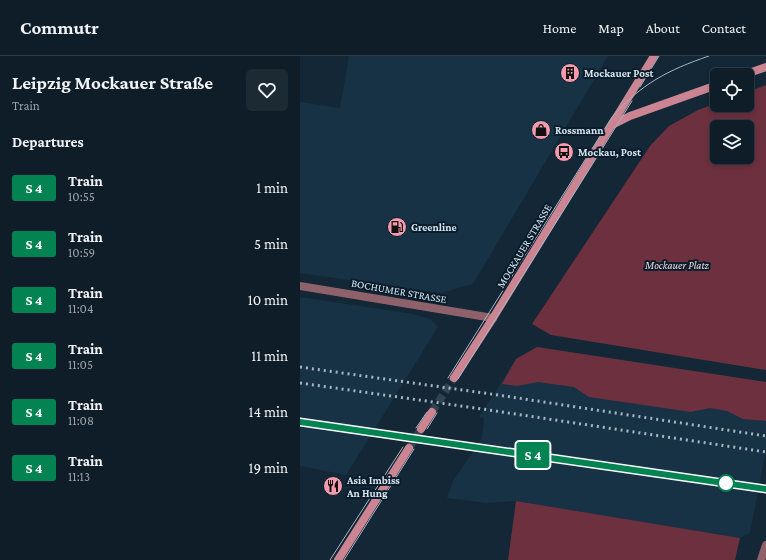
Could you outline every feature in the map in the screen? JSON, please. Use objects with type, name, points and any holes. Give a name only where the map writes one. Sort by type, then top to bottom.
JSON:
[{"type":"main road","name":"MOCKAUER STRASSE","points":[[454,378],[493,318],[535,247],[654,56]]},
{"type":"main road","points":[[754,71],[766,67]]},
{"type":"main road","points":[[612,125],[630,116],[710,87]]},
{"type":"main road","points":[[421,429],[432,412]]},
{"type":"main road","points":[[338,560],[409,448]]},
{"type":"street","name":"BOCHUMER STRASSE","points":[[300,286],[376,297],[493,318]]},
{"type":"street","points":[[761,560],[766,545]]},
{"type":"shaded area","points":[[349,56],[608,56],[473,284],[441,293],[300,273],[300,102],[340,108]]},
{"type":"shaded area","points":[[300,297],[407,313],[431,319],[438,327],[346,475],[300,466]]},
{"type":"shaded area","points":[[537,347],[766,382],[766,450],[750,533],[740,538],[516,501],[487,503],[447,498],[453,481],[482,438],[484,418],[479,417],[516,359]]},
{"type":"green space","name":"Mockauer Platz","points":[[766,85],[766,370],[551,335],[532,324],[650,146],[669,126],[698,110],[710,106],[710,112],[754,112],[754,89]]},
{"type":"green space","points":[[537,347],[766,382],[766,421],[743,419],[727,411],[710,408],[691,412],[589,397],[574,387],[538,382],[517,386],[502,384],[516,359]]},
{"type":"green space","points":[[516,501],[740,538],[735,560],[508,560]]},
{"type":"tunnel","points":[[432,412],[454,378]]},
{"type":"tunnel","points":[[409,448],[421,429]]},
{"type":"tram line","points":[[640,87],[659,56]]},
{"type":"tram line","points":[[448,378],[612,117],[623,105],[656,79],[694,61],[709,56]]},
{"type":"tram line","points":[[458,379],[632,101]]},
{"type":"tram line","points":[[416,428],[427,412]]},
{"type":"tram line","points":[[427,429],[437,413]]},
{"type":"tram line","points":[[330,560],[403,447]]},
{"type":"tram line","points":[[344,560],[414,449]]},
{"type":"railway","points":[[300,367],[498,395],[766,436]]},
{"type":"railway","points":[[300,383],[766,452]]},
{"type":"railway","points":[[300,422],[766,490]]},
{"type":"train","points":[[300,422],[766,489]]},
{"type":"place","name":"Mockauer Post","points":[[570,73]]},
{"type":"place","name":"Rossmann","points":[[541,130]]},
{"type":"place","name":"Mockau, Post","points":[[564,152]]},
{"type":"place","name":"Greenline","points":[[397,227]]},
{"type":"place","name":"Asia Imbiss An Hung","points":[[333,486]]}]
